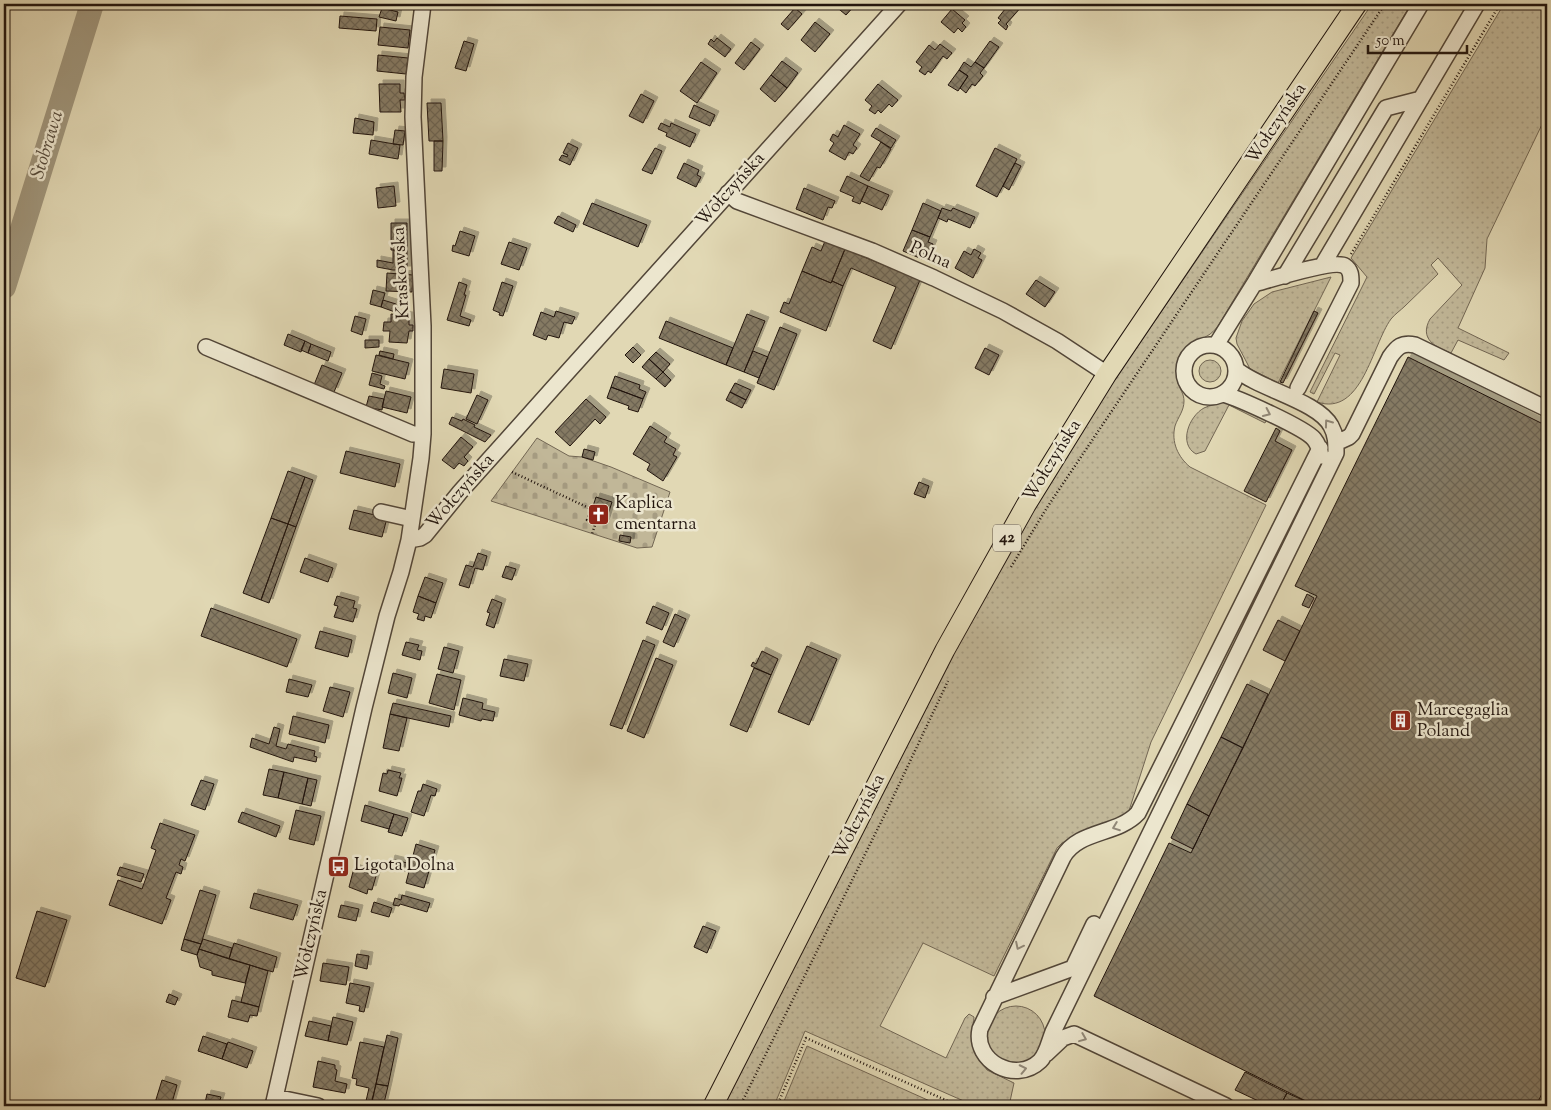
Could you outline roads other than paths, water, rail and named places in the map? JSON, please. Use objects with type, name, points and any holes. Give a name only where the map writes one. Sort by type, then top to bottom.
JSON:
[{"type":"main road","name":"Wołczyńska","points":[[713,1106],[945,650],[1026,505],[1107,374],[1357,4]]},
{"type":"street","name":"Kraskowska","points":[[409,540],[423,434],[423,326],[413,117],[414,77],[423,4]]},
{"type":"street","name":"Wołczyńska","points":[[274,1102],[364,708],[387,616],[409,540],[425,535],[485,464],[899,4]]},
{"type":"street","points":[[1216,345],[1421,4]]},
{"type":"street","points":[[1322,266],[1477,4]]},
{"type":"street","points":[[1285,276],[1386,108],[1421,99]]},
{"type":"street","name":"Polna","points":[[728,193],[737,201],[872,251],[934,278],[1003,311],[1057,341],[1107,374]]},
{"type":"street","points":[[1254,284],[1322,266],[1339,264],[1345,266],[1350,271],[1351,283],[1298,388]]},
{"type":"street","points":[[1336,443],[1352,434],[1390,357],[1401,344],[1415,345],[1547,409]]},
{"type":"street","points":[[994,998],[1073,968],[1319,468],[1320,448],[1309,434],[1239,400],[1223,394],[1209,397],[1198,394],[1189,387],[1183,371],[1184,363],[1188,356],[1202,346],[1216,345],[1230,355],[1236,369],[1243,375],[1292,398],[1322,416],[1331,425],[1336,443],[1336,453],[1053,1032],[1044,1057]]},
{"type":"street","points":[[206,347],[413,434],[423,434]]},
{"type":"street","points":[[1223,394],[1233,383],[1236,369]]},
{"type":"street","points":[[1226,1106],[1074,1034],[1063,1038],[1030,1068],[1012,1071],[998,1067],[987,1057],[982,1050],[979,1034],[994,998],[1069,848],[1074,844],[1127,823],[1138,813],[1320,448]]},
{"type":"street","points":[[382,512],[412,519]]},
{"type":"street","points":[[274,1102],[318,1106]]},
{"type":"waterway","name":"Stobrawa","points":[[4,287],[92,4]]},
{"type":"place","name":"Kaplica cmentarna","points":[[599,514]]},
{"type":"place","name":"Marcegaglia Poland","points":[[1401,721]]},
{"type":"place","name":"Ligota Dolna","points":[[338,866]]}]
